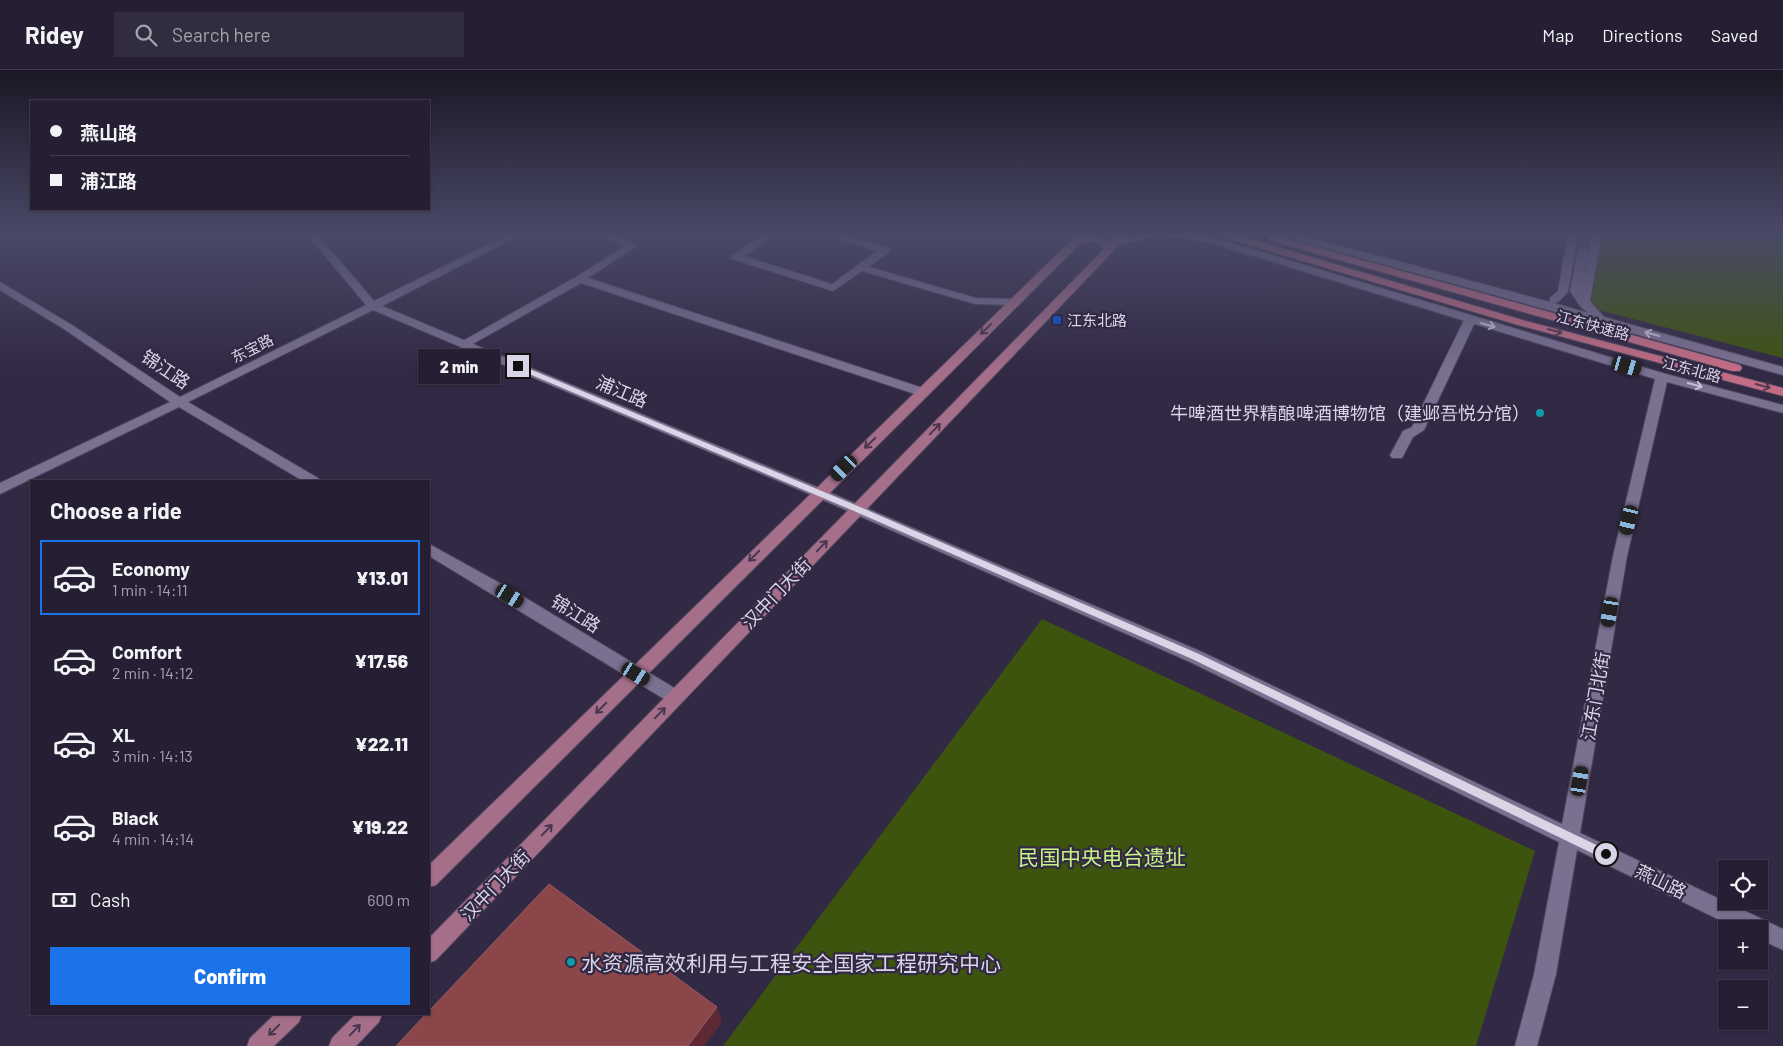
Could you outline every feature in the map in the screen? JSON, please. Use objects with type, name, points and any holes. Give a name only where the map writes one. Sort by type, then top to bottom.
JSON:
[{"type":"highway","points":[[1345,280],[1522,322]]},
{"type":"highway","name":"江东快速路","points":[[1378,280],[1522,322],[1783,392]]},
{"type":"highway","name":"江东快速路","points":[[1422,280],[1783,381]]},
{"type":"highway","points":[[1432,280],[1474,294]]},
{"type":"main road","points":[[430,877],[1037,280]]},
{"type":"main road","name":"汉中门大街","points":[[430,953],[1080,280]]},
{"type":"main road","points":[[258,1046],[289,1015]]},
{"type":"main road","points":[[340,1046],[370,1015]]},
{"type":"street","points":[[351,280],[373,306]]},
{"type":"street","name":"东宝路","points":[[0,489],[426,280]]},
{"type":"street","points":[[465,344],[579,280]]},
{"type":"street","points":[[582,280],[922,392]]},
{"type":"street","points":[[807,280],[833,288],[845,280]]},
{"type":"street","points":[[902,280],[975,301],[1014,302]]},
{"type":"street","name":"江东北路","points":[[1345,280],[1470,320],[1662,377],[1783,410]]},
{"type":"street","name":"江东北路","points":[[1455,280],[1783,371]]},
{"type":"street","points":[[1554,300],[1563,292],[1568,280]]},
{"type":"street","points":[[1577,280],[1575,291],[1584,304],[1601,320]]},
{"type":"street","points":[[1584,280],[1584,304]]},
{"type":"street","name":"锦江路","points":[[0,286],[68,327],[180,402],[311,480]]},
{"type":"street","points":[[1527,298],[1554,300],[1575,291]]},
{"type":"street","name":"浦江路","points":[[373,306],[857,509]]},
{"type":"street","points":[[1397,455],[1408,434],[1417,430],[1470,320]]},
{"type":"street","name":"江东门北街","points":[[1526,1046],[1545,974],[1620,556],[1662,377]]},
{"type":"street","name":"燕山路","points":[[857,509],[1196,657],[1783,940]]},
{"type":"street","name":"锦江路","points":[[430,550],[676,697]]},
{"type":"green space","points":[[1595,280],[1783,280],[1783,358],[1595,309],[1591,303]]},
{"type":"green space","name":"民国中央电台遗址","points":[[1042,619],[1535,851],[1476,1046],[723,1046]]},
{"type":"building","name":"水资源高效利用与工程安全国家工程研究中心","points":[[549,884],[717,1007],[688,1046],[396,1046],[425,1015],[430,1015],[430,1010]]},
{"type":"place","name":"江东北路","points":[[1057,320]]},
{"type":"place","name":"牛啤酒世界精酿啤酒博物馆（建邺吾悦分馆）","points":[[1540,413]]},
{"type":"place","name":"水资源高效利用与工程安全国家工程研究中心","points":[[571,962]]},
{"type":"route","points":[[518,366],[857,509],[1196,657],[1606,854]]}]
